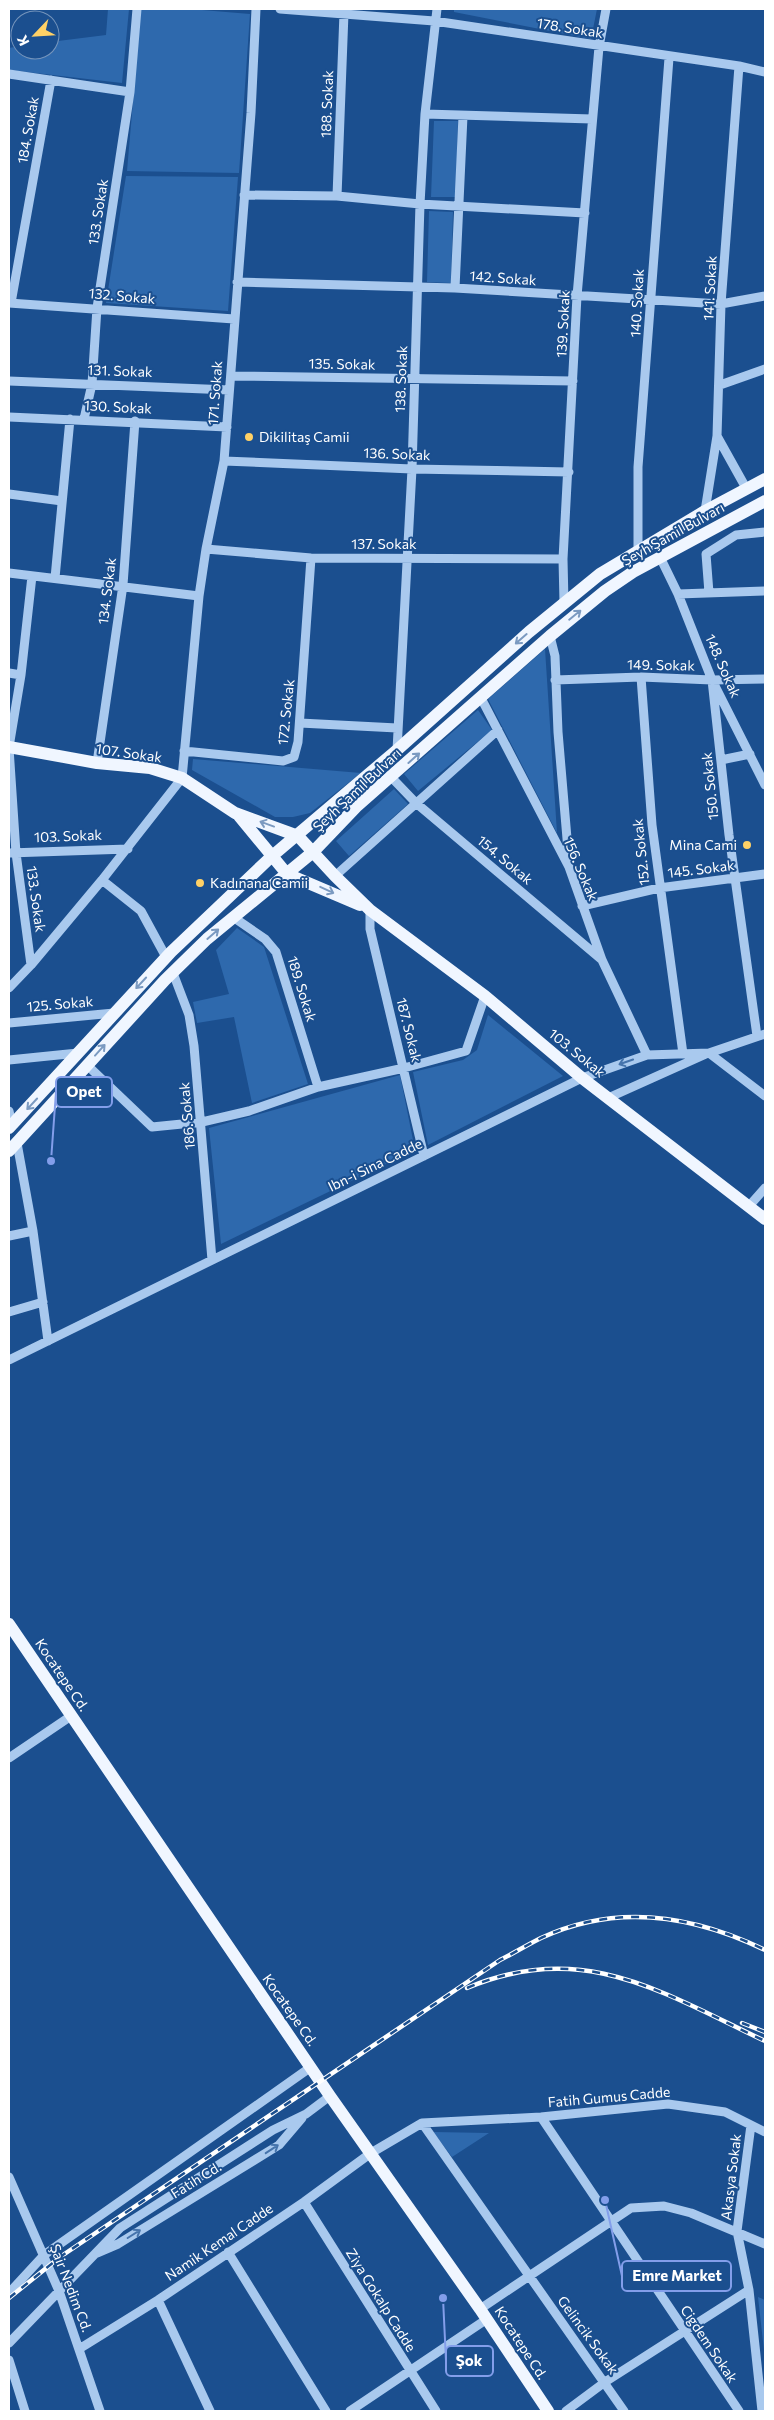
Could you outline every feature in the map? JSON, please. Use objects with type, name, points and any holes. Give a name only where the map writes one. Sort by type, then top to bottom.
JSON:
[{"type":"main road","name":"Şeyh Şamil Bulvarı","points":[[10,1126],[166,957],[271,858],[564,603],[600,574],[638,550],[765,478]]},
{"type":"main road","name":"Şeyh Şamil Bulvarı","points":[[13,1147],[87,1065],[208,938],[312,852],[356,807],[392,778],[550,636],[605,591],[660,557],[765,501]]},
{"type":"main road","name":"107. Sokak","points":[[9,747],[97,763],[150,768],[182,778],[235,813]]},
{"type":"main road","points":[[235,813],[298,836]]},
{"type":"main road","name":"103. Sokak","points":[[235,813],[251,829],[271,858],[287,874],[370,910]]},
{"type":"main road","name":"103. Sokak","points":[[298,836],[370,910],[485,996],[582,1078],[750,1205],[765,1219]]},
{"type":"main road","name":"Kocatepe Cd.","points":[[11,1631],[330,2096],[484,2314],[548,2411]]},
{"type":"street","name":"133. Sokak","points":[[84,419],[92,384],[97,308],[130,92],[137,9]]},
{"type":"street","name":"171. Sokak","points":[[182,778],[206,549],[224,461],[251,114],[256,9]]},
{"type":"street","name":"178. Sokak","points":[[280,9],[434,21],[669,58],[739,66],[765,72]]},
{"type":"street","name":"138. Sokak","points":[[397,750],[412,469],[420,204],[425,114],[434,21],[437,9]]},
{"type":"street","name":"139. Sokak","points":[[564,603],[563,559],[577,296],[599,46],[606,9]]},
{"type":"street","name":"188. Sokak","points":[[337,196],[344,13]]},
{"type":"street","name":"140. Sokak","points":[[638,550],[638,467],[669,58]]},
{"type":"street","name":"141. Sokak","points":[[705,511],[717,436],[722,304],[739,66]]},
{"type":"street","points":[[9,74],[130,92]]},
{"type":"street","name":"184. Sokak","points":[[10,303],[51,80]]},
{"type":"street","points":[[425,114],[592,119]]},
{"type":"street","points":[[455,288],[462,116]]},
{"type":"street","points":[[244,195],[337,196],[420,204],[459,204],[585,212]]},
{"type":"street","name":"142. Sokak","points":[[237,282],[455,288],[722,304],[746,302],[765,296]]},
{"type":"street","name":"132. Sokak","points":[[10,303],[234,319]]},
{"type":"street","points":[[720,385],[765,369]]},
{"type":"street","name":"135. Sokak","points":[[231,376],[573,381]]},
{"type":"street","name":"131. Sokak","points":[[9,381],[229,390]]},
{"type":"street","name":"130. Sokak","points":[[9,417],[227,427]]},
{"type":"street","points":[[55,578],[70,419]]},
{"type":"street","name":"134. Sokak","points":[[97,763],[123,585],[135,422]]},
{"type":"street","points":[[717,436],[746,488]]},
{"type":"street","name":"136. Sokak","points":[[224,461],[412,469],[569,472]]},
{"type":"street","points":[[9,494],[62,501]]},
{"type":"street","points":[[709,593],[706,554],[736,536],[765,532]]},
{"type":"street","name":"137. Sokak","points":[[206,549],[311,558],[563,559]]},
{"type":"street","name":"148. Sokak","points":[[660,557],[678,594],[712,680],[764,780]]},
{"type":"street","name":"172. Sokak","points":[[184,751],[283,761],[294,757],[300,723],[311,558]]},
{"type":"street","points":[[9,573],[123,585],[200,596]]},
{"type":"street","name":"133. Sokak","points":[[31,965],[12,853],[9,747],[21,675],[32,576]]},
{"type":"street","points":[[678,594],[765,591]]},
{"type":"street","points":[[550,636],[555,656],[569,867]]},
{"type":"street","points":[[9,673],[21,675]]},
{"type":"street","name":"149. Sokak","points":[[556,680],[641,677],[712,680],[765,679]]},
{"type":"street","name":"152. Sokak","points":[[641,677],[652,825],[682,1054]]},
{"type":"street","name":"150. Sokak","points":[[712,680],[734,878],[761,1035]]},
{"type":"street","name":"156. Sokak","points":[[481,698],[569,867],[602,960],[647,1055]]},
{"type":"street","points":[[300,723],[397,728]]},
{"type":"street","points":[[335,876],[498,730]]},
{"type":"street","points":[[722,760],[750,754]]},
{"type":"street","points":[[9,988],[31,965],[128,849],[182,778]]},
{"type":"street","name":"154. Sokak","points":[[392,778],[416,803],[602,960]]},
{"type":"street","name":"103. Sokak","points":[[12,853],[128,849]]},
{"type":"street","name":"145. Sokak","points":[[582,906],[659,888],[765,874]]},
{"type":"street","points":[[102,880],[141,911],[166,957]]},
{"type":"street","name":"187. Sokak","points":[[370,910],[370,929],[424,1156]]},
{"type":"street","name":"189. Sokak","points":[[233,917],[265,939],[276,952],[318,1087]]},
{"type":"street","name":"186. Sokak","points":[[173,974],[189,1015],[202,1122],[212,1260]]},
{"type":"street","points":[[87,1065],[152,1127],[202,1122],[249,1111],[318,1087],[404,1068],[466,1051],[485,996]]},
{"type":"street","name":"125. Sokak","points":[[9,1023],[114,1013]]},
{"type":"street","name":"Ibn-i Sina Cadde","points":[[9,1360],[582,1078],[647,1055],[708,1053],[761,1035]]},
{"type":"street","points":[[9,1060],[78,1053]]},
{"type":"street","points":[[608,1098],[708,1053],[765,1096]]},
{"type":"street","points":[[9,1111],[10,1126]]},
{"type":"street","points":[[13,1147],[33,1231],[48,1341]]},
{"type":"street","points":[[750,1205],[765,1188]]},
{"type":"street","points":[[9,1236],[33,1231]]},
{"type":"street","points":[[9,1312],[42,1302]]},
{"type":"street","points":[[9,1758],[71,1716]]},
{"type":"street","points":[[9,2293],[44,2255],[311,2067]]},
{"type":"street","name":"Fatih Cd.","points":[[9,2343],[90,2256],[120,2228],[273,2130],[306,2114],[330,2096]]},
{"type":"street","name":"Fatih Gumus Cadde","points":[[422,2123],[541,2116],[668,2104],[725,2112],[765,2132]]},
{"type":"street","name":"Fatih Cd.","points":[[90,2256],[118,2244],[279,2145],[306,2114]]},
{"type":"street","name":"Cigdem Sokak","points":[[541,2116],[683,2331],[739,2411]]},
{"type":"street","name":"Namik Kemal Cadde","points":[[80,2349],[158,2300],[304,2202],[371,2153],[422,2123]]},
{"type":"street","name":"Gelincik Sokak","points":[[422,2123],[624,2411]]},
{"type":"street","name":"Akasya Sokak","points":[[751,2125],[738,2231],[749,2290],[762,2411]]},
{"type":"street","name":"Şair Nedim Cd.","points":[[9,2177],[59,2291],[100,2411]]},
{"type":"street","name":"Ziya Gokalp Cadde","points":[[304,2202],[436,2411]]},
{"type":"street","points":[[350,2411],[484,2314],[528,2276],[610,2220],[631,2208],[664,2206],[691,2213],[738,2231],[765,2244]]},
{"type":"street","points":[[228,2252],[326,2411]]},
{"type":"street","points":[[566,2411],[605,2382],[749,2290]]},
{"type":"street","points":[[158,2300],[210,2411]]},
{"type":"street","points":[[9,2360],[25,2411]]},
{"type":"shaded area","points":[[108,9],[129,9],[122,83],[9,70],[9,48],[10,60],[60,60],[60,41],[106,35]]},
{"type":"shaded area","points":[[141,9],[190,9],[250,14],[239,173],[127,171]]},
{"type":"shaded area","points":[[454,9],[597,9],[591,39],[454,12]]},
{"type":"shaded area","points":[[434,121],[458,121],[456,197],[431,197]]},
{"type":"shaded area","points":[[126,176],[238,177],[228,311],[106,303]]},
{"type":"shaded area","points":[[429,211],[453,212],[451,283],[427,282]]},
{"type":"shaded area","points":[[545,649],[557,833],[488,699]]},
{"type":"shaded area","points":[[478,710],[492,730],[418,791],[404,774]]},
{"type":"shaded area","points":[[193,759],[361,773],[310,813],[293,817],[275,817],[192,770]]},
{"type":"shaded area","points":[[394,789],[408,804],[349,856],[336,841]]},
{"type":"shaded area","points":[[237,928],[264,947],[308,1084],[252,1103],[234,1017],[197,1023],[193,1002],[229,994],[216,950]]},
{"type":"shaded area","points":[[488,1015],[563,1076],[428,1145],[413,1072],[463,1060],[477,1050]]},
{"type":"shaded area","points":[[400,1075],[415,1150],[221,1244],[209,1128]]},
{"type":"shaded area","points":[[433,2132],[489,2133],[452,2157]]},
{"type":"shaded area","points":[[758,2297],[765,2300],[765,2359]]},
{"type":"railway","points":[[9,2298],[60,2257],[500,1960],[541,1938],[569,1927],[598,1920],[626,1917],[654,1918],[710,1928],[765,1950]]},
{"type":"railway","points":[[467,1988],[509,1974],[548,1969],[585,1971],[621,1978],[656,1990],[765,2041]]},
{"type":"railway","points":[[742,2023],[765,2032]]},
{"type":"place","name":"Dikilitaş Camii","points":[[249,437]]},
{"type":"place","name":"Mina Cami","points":[[747,845]]},
{"type":"place","name":"Kadınana Camii","points":[[200,883]]},
{"type":"place","name":"Opet","points":[[51,1161]]},
{"type":"place","name":"Emre Market","points":[[605,2200]]},
{"type":"place","name":"Şok","points":[[443,2298]]}]
